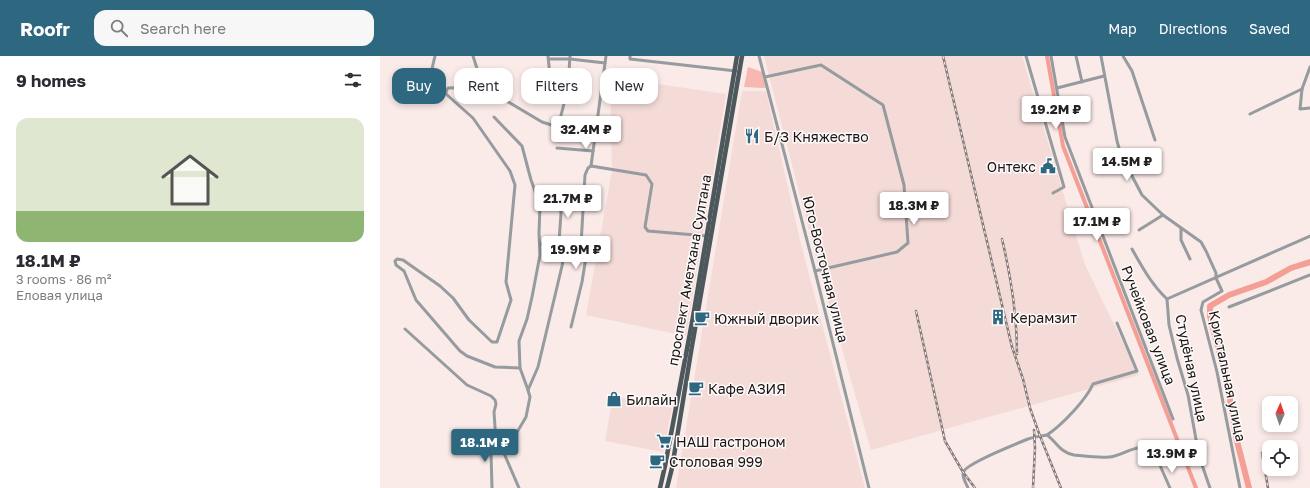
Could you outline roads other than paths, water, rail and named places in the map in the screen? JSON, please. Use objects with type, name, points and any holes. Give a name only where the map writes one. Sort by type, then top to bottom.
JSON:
[{"type":"main road","points":[[737,56],[737,72]]},
{"type":"main road","points":[[667,488],[672,468],[708,237],[737,72],[742,56]]},
{"type":"main road","name":"проспект Аметхана Султана","points":[[660,488],[708,237]]},
{"type":"street","points":[[432,68],[435,56]]},
{"type":"street","points":[[473,56],[477,68]]},
{"type":"street","points":[[581,245],[585,175],[588,168],[591,166],[606,56]]},
{"type":"street","points":[[630,56],[630,59],[737,72]]},
{"type":"street","name":"Юго-Восточная улица","points":[[759,56],[870,488]]},
{"type":"street","points":[[1026,56],[1064,187],[1053,193]]},
{"type":"street","name":"Ручейковая улица","points":[[1051,56],[1065,137],[1173,419]]},
{"type":"street","points":[[1076,56],[1082,82]]},
{"type":"street","name":"Кристальная улица","points":[[1100,56],[1121,155],[1142,195],[1163,215],[1200,242],[1206,250],[1222,291],[1203,302],[1201,310],[1217,372],[1240,488]]},
{"type":"street","points":[[1123,56],[1132,71],[1155,140]]},
{"type":"street","points":[[550,68],[549,58],[570,58],[605,63]]},
{"type":"street","points":[[558,127],[568,88],[570,58]]},
{"type":"street","points":[[765,77],[821,65],[883,105],[904,185],[908,243],[897,252],[815,271]]},
{"type":"street","points":[[1310,67],[1309,76],[1302,89],[1300,109],[1310,108]]},
{"type":"street","points":[[1057,88],[1104,76]]},
{"type":"street","points":[[446,90],[448,88],[454,88]]},
{"type":"street","points":[[1250,114],[1302,89]]},
{"type":"street","points":[[446,94],[473,118],[510,171],[515,185],[506,282],[511,300],[496,342],[492,342],[469,320],[453,298],[440,286],[403,260],[397,259],[395,261],[396,265],[404,271],[416,300],[467,356],[495,367],[520,368]]},
{"type":"street","points":[[512,104],[542,122],[558,127],[596,132]]},
{"type":"street","points":[[494,117],[522,146],[531,180],[540,205],[540,255],[527,318],[519,341],[520,368],[530,398],[526,417],[516,434],[503,451]]},
{"type":"street","points":[[558,148],[593,151]]},
{"type":"street","points":[[591,166],[646,175],[652,184],[645,227],[648,231],[708,237]]},
{"type":"street","points":[[558,197],[560,213],[559,242]]},
{"type":"street","points":[[1139,230],[1163,215]]},
{"type":"street","points":[[1181,229],[1181,240],[1190,259]]},
{"type":"street","name":"Студёная улица","points":[[1167,299],[1310,236]]},
{"type":"street","points":[[540,244],[559,242],[581,245],[587,251],[582,282],[571,327]]},
{"type":"street","points":[[528,390],[538,368],[566,244]]},
{"type":"street","name":"Студёная улица","points":[[1132,249],[1149,278],[1159,292],[1167,299],[1169,325],[1188,395],[1200,456],[1210,488]]},
{"type":"street","points":[[1229,307],[1310,275]]},
{"type":"street","points":[[968,488],[963,472],[966,469],[983,459],[1027,439],[1046,435],[1060,425],[1069,416],[1090,391],[1093,384],[1137,371],[1117,323]]},
{"type":"street","points":[[405,329],[468,385],[491,396],[495,400],[496,404],[494,412],[496,442],[491,452],[492,488]]},
{"type":"street","points":[[1046,435],[1060,448],[1074,455],[1109,457],[1136,448],[1147,448],[1155,454],[1170,488]]},
{"type":"street","points":[[496,442],[503,451],[519,488]]},
{"type":"waterway","points":[[1047,56],[1063,146],[1196,488]]},
{"type":"waterway","points":[[1249,488],[1237,441],[1227,382],[1210,316],[1210,306],[1229,295],[1266,282],[1291,268],[1310,262]]},
{"type":"railway","points":[[943,56],[1012,347],[1023,379],[1030,408],[1061,488]]},
{"type":"railway","points":[[1002,239],[1013,296],[1017,354]]},
{"type":"railway","points":[[916,311],[945,441],[963,472],[975,488]]},
{"type":"railway","points":[[1033,488],[1035,448],[1034,430]]},
{"type":"railway","points":[[1266,476],[1268,488]]},
{"type":"place","name":"Б/З Княжество","points":[[752,136]]},
{"type":"place","name":"Онтекс","points":[[1048,166]]},
{"type":"place","name":"Керамзит","points":[[998,317]]},
{"type":"place","name":"Южный дворик","points":[[702,318]]},
{"type":"place","name":"Кафе АЗИЯ","points":[[696,388]]},
{"type":"place","name":"Билайн","points":[[614,399]]},
{"type":"place","name":"НАШ гастроном","points":[[664,441]]},
{"type":"place","name":"Столовая 999","points":[[657,461]]}]
